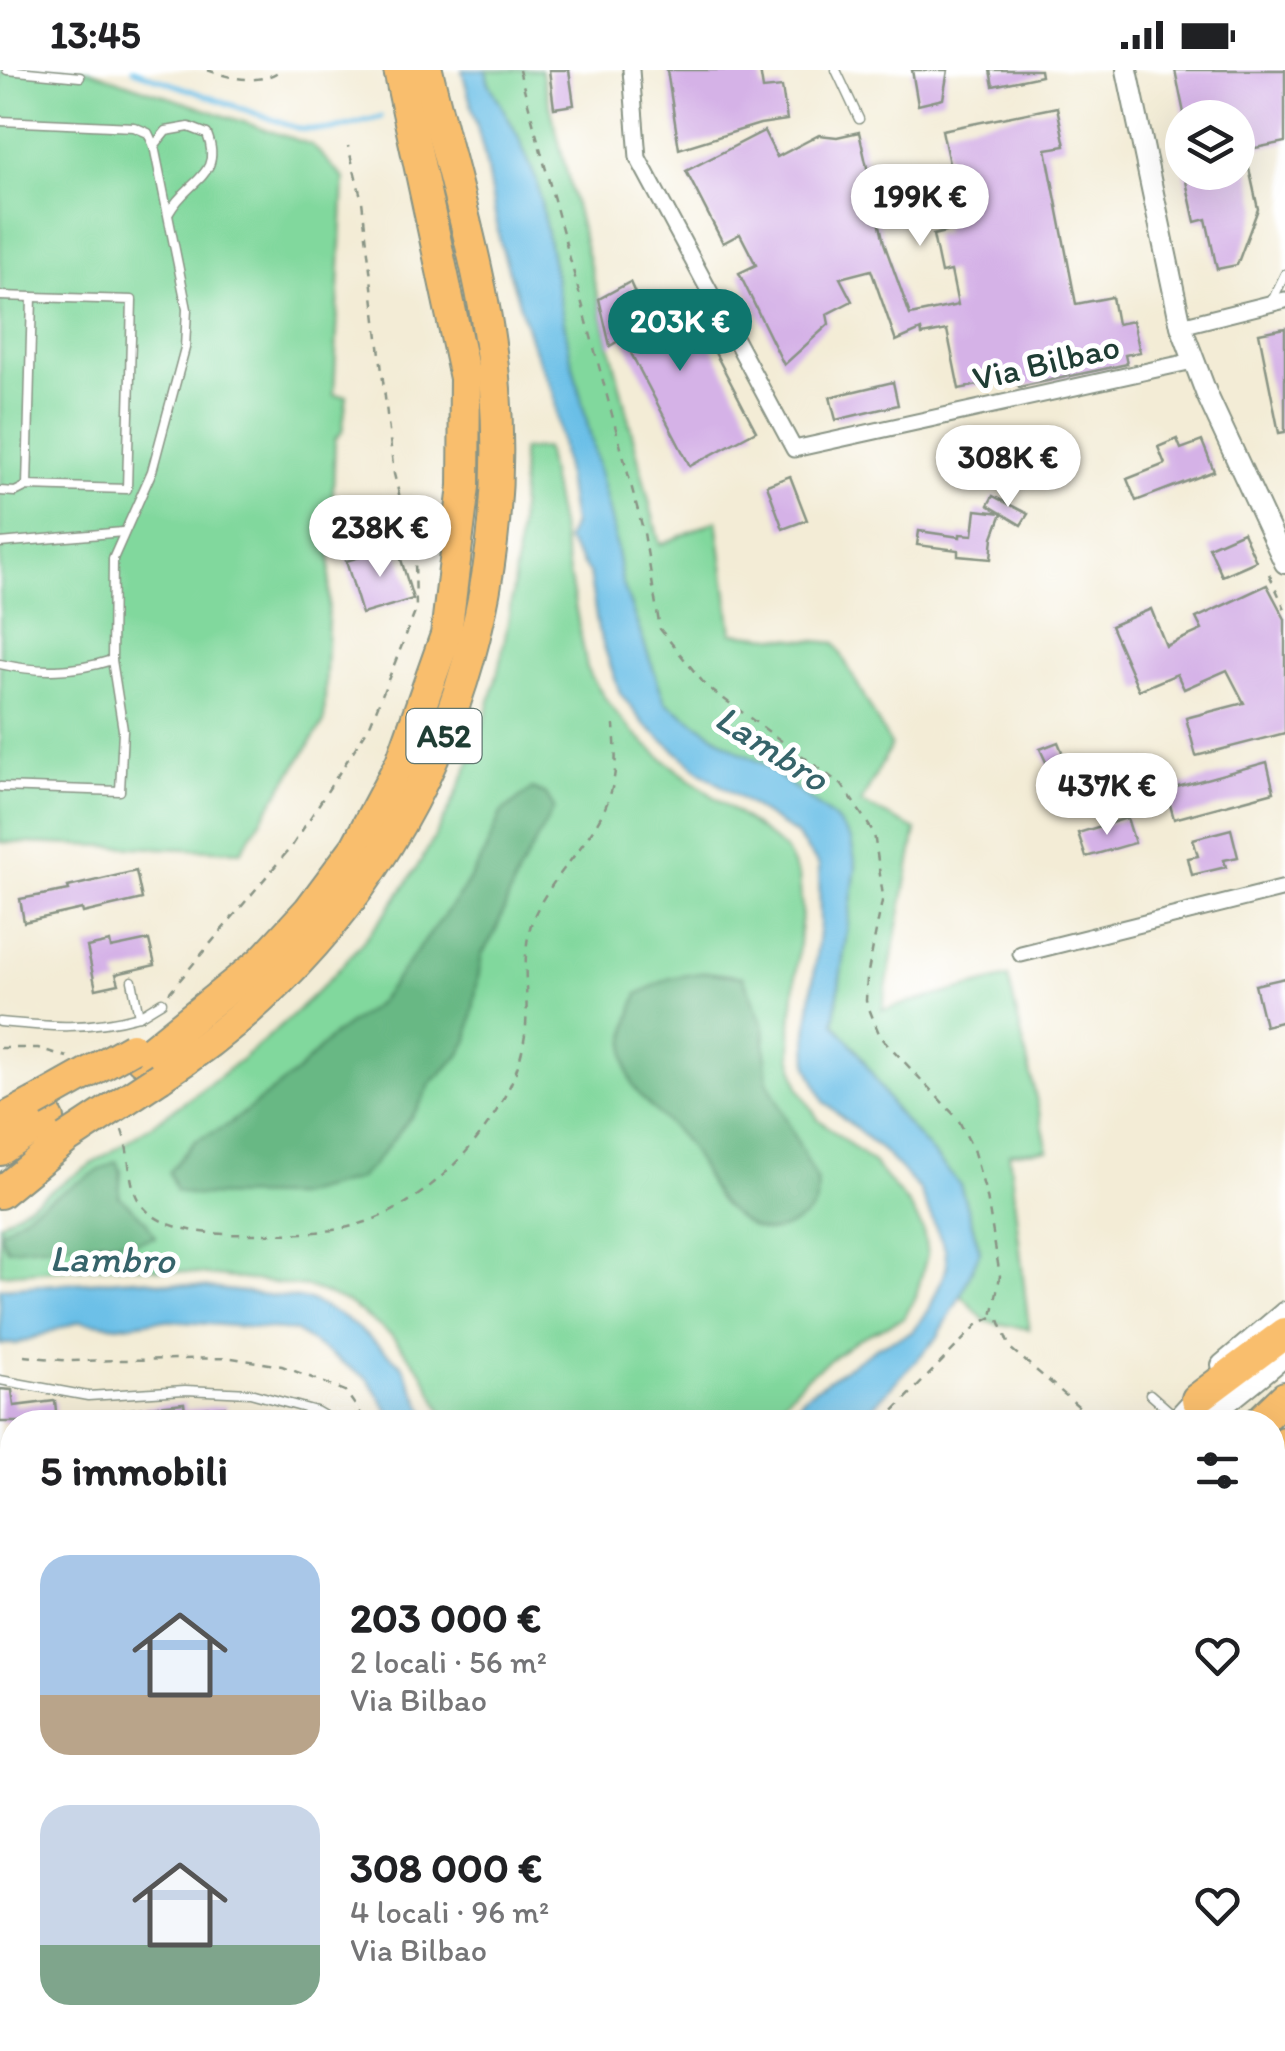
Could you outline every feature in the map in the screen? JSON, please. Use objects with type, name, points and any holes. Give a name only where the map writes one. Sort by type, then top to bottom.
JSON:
[{"type":"highway","name":"A52","points":[[0,1150],[144,1061],[261,962],[309,910],[356,848],[401,762],[446,635],[464,486],[465,378],[399,70]]},
{"type":"highway","name":"A52","points":[[144,1061],[240,1019],[310,951],[404,820],[464,682],[482,612],[496,523],[495,387],[481,301],[427,70]]},
{"type":"highway","points":[[0,1193],[50,1120],[144,1061]]},
{"type":"highway","name":"A52","points":[[0,1181],[50,1120]]},
{"type":"highway","points":[[0,1121],[50,1120]]},
{"type":"highway","points":[[1195,1410],[1285,1332]]},
{"type":"street","name":"Via Bilbao","points":[[631,70],[638,158],[794,449],[1193,361]]},
{"type":"street","points":[[1127,70],[1181,326],[1193,361],[1285,564]]},
{"type":"street","points":[[1181,326],[1278,301]]},
{"type":"street","points":[[1021,954],[1285,888]]},
{"type":"street","points":[[1192,1410],[1217,1370],[1285,1312]]},
{"type":"street","points":[[1198,1410],[1285,1356]]},
{"type":"lane","points":[[7,70],[80,77]]},
{"type":"lane","points":[[836,70],[858,119]]},
{"type":"lane","points":[[0,121],[134,127],[148,133],[169,213],[186,309],[185,348],[152,471],[114,559],[112,660],[122,730],[120,791],[0,787]]},
{"type":"lane","points":[[154,146],[166,131],[189,127],[207,134],[214,152],[210,168],[178,196],[169,213]]},
{"type":"lane","points":[[1278,301],[1285,274]]},
{"type":"lane","points":[[0,296],[132,300],[127,489],[27,486],[15,492],[0,492]]},
{"type":"lane","points":[[27,486],[32,297]]},
{"type":"lane","points":[[0,543],[124,532]]},
{"type":"lane","points":[[0,664],[55,671],[84,669],[112,660]]},
{"type":"lane","points":[[132,981],[138,1016]]},
{"type":"lane","points":[[0,1022],[66,1028],[103,1026],[138,1016],[162,1002]]},
{"type":"lane","points":[[0,1380],[88,1396],[185,1390],[250,1393],[312,1410]]},
{"type":"lane","points":[[1150,1394],[1178,1410]]},
{"type":"path","points":[[207,70],[252,80],[273,76],[281,70]]},
{"type":"path","points":[[519,70],[644,533],[660,629],[706,686],[842,785],[874,833],[883,896],[866,1001],[880,1036],[958,1119],[973,1149],[1000,1276],[992,1317],[977,1326],[896,1410]]},
{"type":"path","points":[[162,1002],[292,846],[370,725],[416,610],[415,558],[394,474],[362,201],[348,146]]},
{"type":"path","points":[[121,1128],[138,1200],[160,1220],[176,1227],[246,1234],[334,1230],[377,1218],[416,1196],[494,1119],[517,1071],[528,1015],[528,936],[543,901],[600,822],[609,800],[614,777],[614,725]]},
{"type":"path","points":[[0,1048],[38,1048],[70,1058]]},
{"type":"path","points":[[992,1317],[999,1320],[1010,1348],[1082,1410]]},
{"type":"path","points":[[24,1356],[71,1361],[230,1358],[282,1366],[345,1390],[359,1410]]},
{"type":"green space","points":[[0,70],[88,70],[312,145],[344,179],[334,395],[347,396],[342,432],[335,439],[324,722],[241,851],[0,842]]},
{"type":"green space","points":[[486,70],[541,70],[660,545],[717,520],[732,633],[835,643],[891,746],[861,803],[916,830],[882,1010],[1008,977],[1048,1150],[1009,1153],[1029,1329],[985,1321],[961,1295],[980,1250],[960,1185],[894,1109],[859,1053],[834,1023],[856,866],[836,820],[762,763],[665,702],[622,582],[613,528],[570,354],[537,182]]},
{"type":"green space","points":[[545,448],[587,668],[605,699],[650,748],[785,850],[799,876],[802,912],[791,1056],[799,1088],[818,1119],[873,1163],[909,1205],[923,1230],[927,1255],[916,1296],[904,1318],[858,1339],[805,1378],[775,1410],[441,1410],[423,1373],[391,1335],[347,1302],[308,1287],[125,1265],[0,1274],[0,1223],[152,1125],[239,1061],[311,998],[370,933],[419,864],[457,791],[486,715],[506,632],[518,544],[522,450]]},
{"type":"green space","points":[[532,789],[546,795],[554,808],[517,876],[495,933],[482,954],[468,1040],[459,1056],[431,1083],[418,1108],[372,1166],[358,1179],[295,1196],[194,1195],[176,1191],[169,1172],[195,1141],[228,1125],[297,1072],[330,1038],[378,1003],[463,890],[485,853],[501,813]]},
{"type":"green space","points":[[706,972],[743,977],[764,1027],[768,1082],[817,1181],[811,1211],[782,1229],[759,1229],[722,1204],[692,1151],[636,1089],[626,1063],[626,1036],[638,994],[670,978]]},
{"type":"green space","points":[[116,1161],[121,1171],[119,1196],[146,1221],[155,1237],[137,1242],[7,1249],[0,1232],[35,1207]]},
{"type":"water","points":[[462,70],[486,70],[537,182],[570,354],[613,528],[622,582],[665,702],[762,763],[836,820],[851,840],[856,866],[834,1023],[859,1053],[894,1109],[960,1185],[980,1251],[937,1338],[869,1410],[793,1410],[806,1395],[879,1346],[912,1332],[929,1310],[947,1267],[945,1249],[919,1189],[884,1152],[824,1102],[808,1066],[807,1034],[820,924],[819,865],[795,834],[702,773],[645,725],[620,693],[598,629],[589,573],[566,540],[573,524],[554,394],[532,344],[500,242],[484,153]]},
{"type":"water","points":[[134,1279],[309,1300],[345,1318],[402,1365],[424,1410],[388,1410],[369,1380],[295,1331],[159,1320],[118,1326],[80,1321],[16,1344],[0,1344],[0,1288]]},
{"type":"building","points":[[549,70],[569,70],[574,105],[554,108]]},
{"type":"building","points":[[667,70],[760,70],[763,89],[782,87],[787,120],[760,124],[679,149]]},
{"type":"building","points":[[912,70],[948,70],[943,99],[918,105]]},
{"type":"building","points":[[990,70],[1040,70],[1041,76],[993,86]]},
{"type":"building","points":[[1175,70],[1285,70],[1285,142],[1255,148],[1255,100],[1181,100]]},
{"type":"building","points":[[1057,107],[1065,146],[1046,149],[1076,304],[1112,297],[1117,324],[1133,321],[1140,352],[1125,355],[1127,364],[1019,387],[1017,377],[959,389],[947,330],[922,335],[921,330],[896,341],[871,270],[840,278],[852,301],[827,314],[829,324],[784,365],[739,273],[756,265],[740,234],[723,243],[686,171],[764,131],[777,157],[819,135],[837,137],[859,132],[884,243],[910,315],[958,305],[951,271],[941,273],[933,235],[945,232],[935,181],[952,178],[942,130]]},
{"type":"building","points":[[1188,190],[1254,190],[1258,209],[1237,265],[1217,269],[1206,219],[1195,222]]},
{"type":"building","points":[[630,282],[649,325],[689,303],[756,431],[690,466],[623,338],[610,346],[599,299]]},
{"type":"building","points":[[1285,328],[1285,432],[1279,433],[1259,333]]},
{"type":"building","points":[[893,382],[898,405],[836,420],[830,397]]},
{"type":"building","points":[[1177,439],[1181,449],[1202,441],[1214,471],[1136,501],[1127,479],[1165,464],[1158,447]]},
{"type":"building","points":[[790,476],[807,520],[783,529],[767,485]]},
{"type":"building","points":[[993,496],[1028,514],[1021,525],[988,505]]},
{"type":"building","points":[[976,510],[1002,513],[993,537],[991,559],[958,556],[958,550],[917,545],[919,531],[973,535]]},
{"type":"building","points":[[1243,532],[1256,561],[1222,576],[1209,547]]},
{"type":"building","points":[[397,546],[413,599],[362,614],[346,561]]},
{"type":"building","points":[[1267,585],[1285,619],[1285,733],[1196,756],[1186,718],[1244,703],[1227,670],[1184,689],[1177,674],[1139,690],[1111,626],[1151,609],[1166,646],[1202,630],[1196,618]]},
{"type":"building","points":[[1058,742],[1070,771],[1075,769],[1086,793],[1065,803],[1040,749]]},
{"type":"building","points":[[1267,762],[1274,792],[1174,819],[1166,790]]},
{"type":"building","points":[[1127,818],[1135,843],[1086,857],[1078,833]]},
{"type":"building","points":[[1231,829],[1238,857],[1224,860],[1226,867],[1192,875],[1188,858],[1198,856],[1193,839]]},
{"type":"building","points":[[136,871],[142,899],[24,922],[20,899]]},
{"type":"building","points":[[149,940],[155,965],[116,974],[119,984],[96,989],[87,947],[110,942],[111,948]]},
{"type":"building","points":[[1285,978],[1285,1021],[1265,1026],[1255,985]]},
{"type":"building","points":[[0,1389],[12,1390],[14,1406],[55,1401],[56,1410],[0,1410]]},
{"type":"building","points":[[184,1403],[185,1410],[122,1410]]},
{"type":"building","points":[[225,1406],[226,1410],[185,1410]]},
{"type":"waterway","points":[[133,70],[300,129],[331,130],[381,117]]},
{"type":"water label","name":"Lambro","points":[[772,748]]},
{"type":"water label","name":"Lambro","points":[[112,1259]]}]
